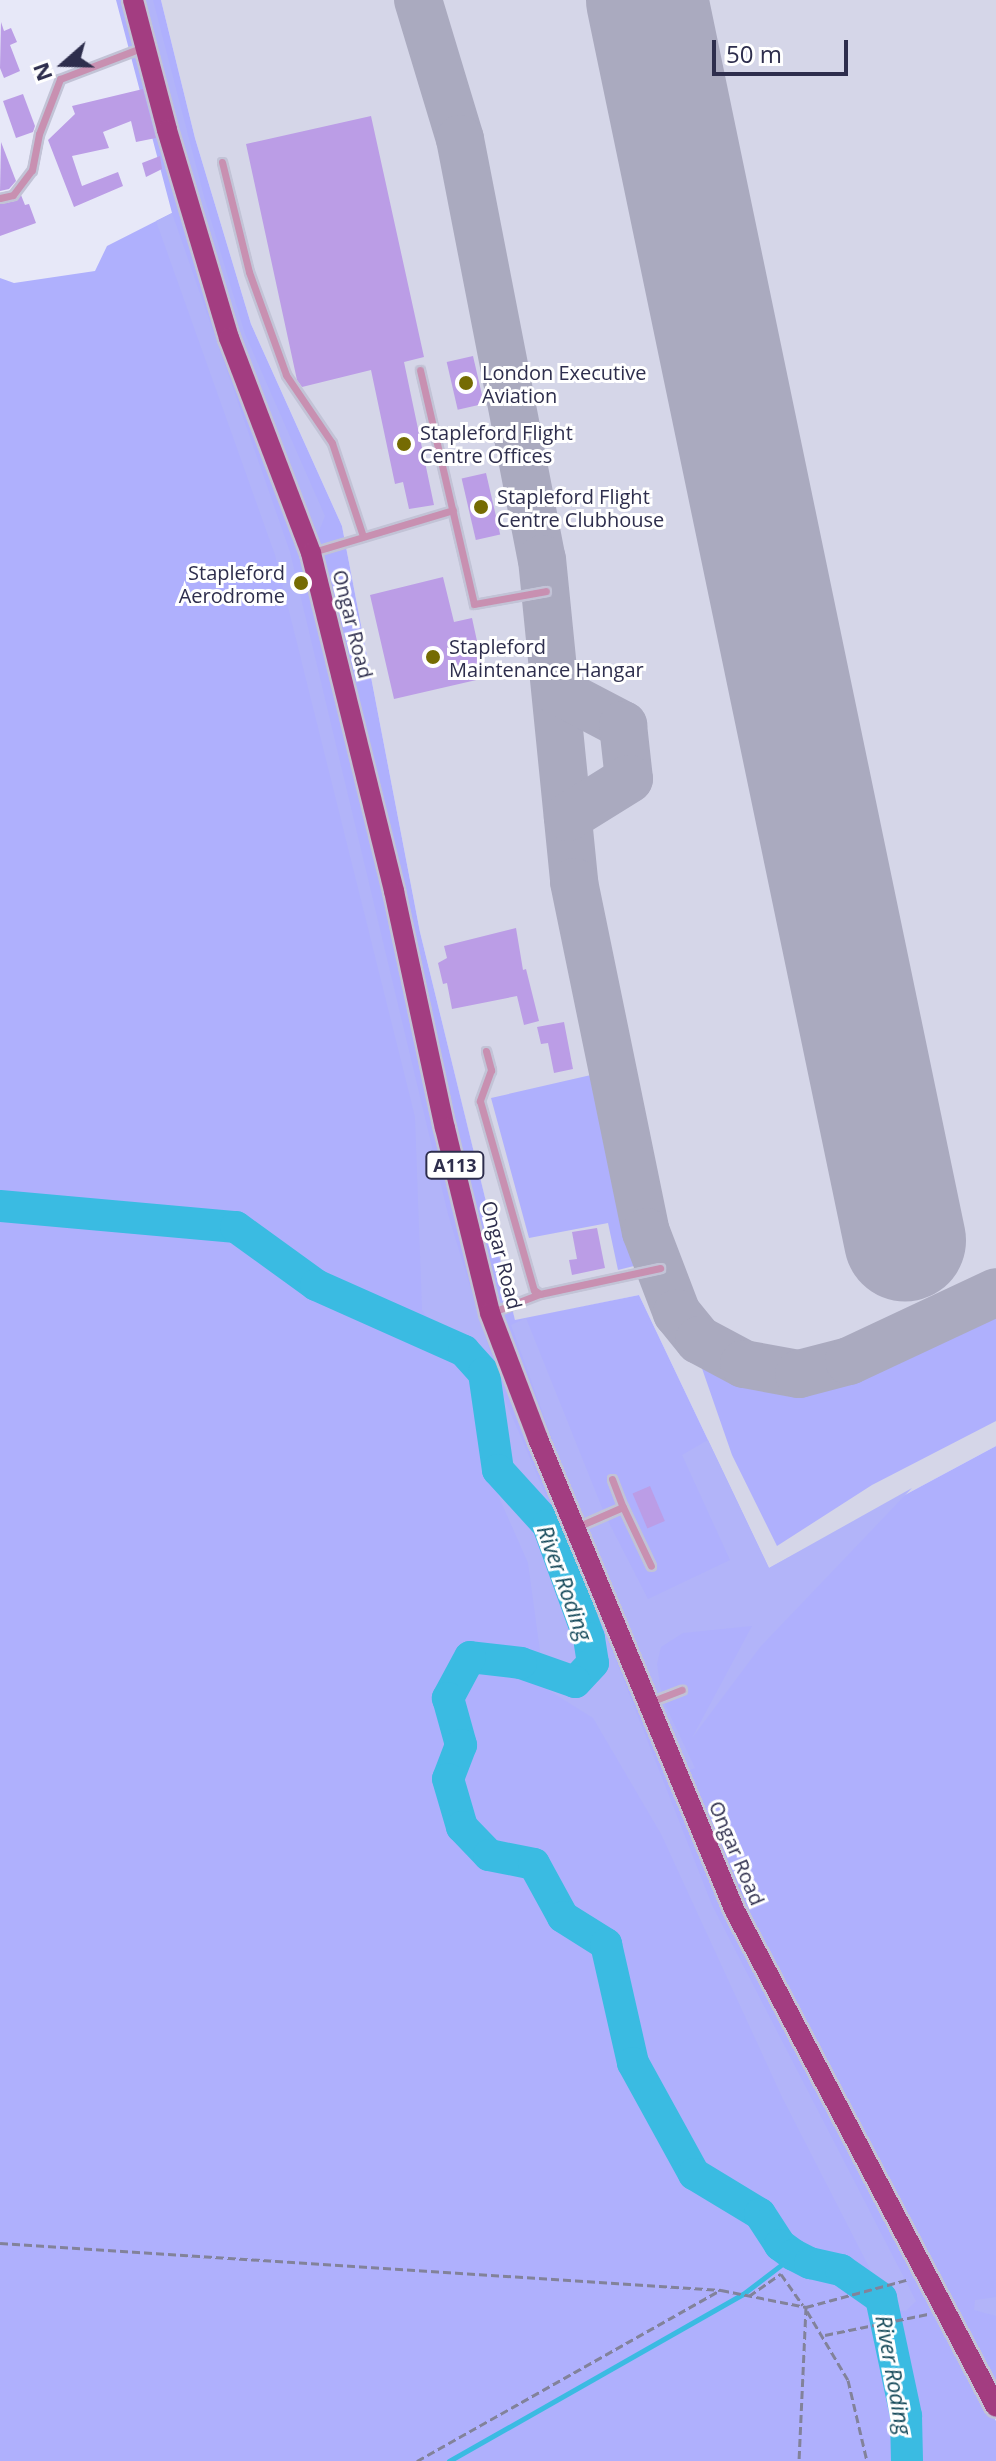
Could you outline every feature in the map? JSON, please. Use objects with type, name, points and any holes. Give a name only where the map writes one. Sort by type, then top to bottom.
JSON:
[{"type":"main road","name":"Ongar Road","points":[[133,0],[229,338],[311,553],[394,891],[445,1128],[490,1313],[575,1528],[742,1924],[996,2407]]},
{"type":"lane","points":[[0,198],[13,195],[32,170],[39,134],[60,79],[145,46]]},
{"type":"lane","points":[[222,162],[249,272],[286,375],[332,443],[363,536]]},
{"type":"lane","points":[[420,370],[474,604],[546,591]]},
{"type":"lane","points":[[311,553],[453,510]]},
{"type":"lane","points":[[486,1051],[491,1070],[480,1101],[534,1290],[540,1294]]},
{"type":"lane","points":[[490,1313],[540,1294],[660,1268]]},
{"type":"lane","points":[[612,1479],[651,1566]]},
{"type":"lane","points":[[575,1528],[623,1507]]},
{"type":"lane","points":[[648,1703],[682,1690]]},
{"type":"path","points":[[0,2243],[721,2290],[806,2307],[888,2285]]},
{"type":"path","points":[[749,2296],[781,2274],[806,2307],[848,2380],[867,2461]]},
{"type":"path","points":[[417,2461],[721,2290]]},
{"type":"path","points":[[799,2461],[806,2307]]},
{"type":"path","points":[[824,2335],[947,2309]]},
{"type":"shaded area","points":[[116,0],[161,0],[195,138],[251,324],[342,526],[420,932],[515,1320],[639,1295],[769,1568],[996,1446],[996,2410],[990,2408],[996,2421],[996,2461],[0,2461],[0,278],[14,283],[95,271],[107,246],[172,213]]},
{"type":"shaded area","points":[[144,0],[153,0],[205,200],[245,334],[325,516],[318,534],[244,358],[184,161]]},
{"type":"shaded area","points":[[161,0],[996,0],[996,1446],[769,1568],[639,1295],[515,1321],[420,932],[342,526],[251,324],[195,138]]},
{"type":"shaded area","points":[[172,213],[290,552],[448,1214],[503,1395],[613,1653],[712,1905],[916,2301],[906,2311],[891,2310],[783,2099],[661,1834],[593,1718],[545,1688],[528,1563],[480,1454],[472,1380],[422,1310],[415,1117],[275,555],[156,221]]},
{"type":"shaded area","points":[[591,1075],[634,1266],[618,1270],[608,1223],[529,1238],[491,1098]]},
{"type":"shaded area","points":[[996,1311],[996,1421],[872,1485],[777,1546],[732,1455],[697,1354],[747,1384],[797,1391],[932,1347]]},
{"type":"shaded area","points":[[526,1318],[605,1515],[648,1599],[730,1560],[682,1455],[708,1440],[769,1568],[912,1488],[761,1646],[692,1738],[752,1626],[683,1633],[661,1647],[657,1664],[662,1698],[695,1768],[687,1771],[583,1524],[511,1325]]},
{"type":"shaded area","points":[[996,2297],[996,2316],[974,2310],[975,2300]]},
{"type":"building","points":[[1,22],[4,31],[11,28],[17,42],[10,45],[20,71],[4,78],[0,68]]},
{"type":"building","points":[[143,89],[156,138],[136,142],[131,121],[103,132],[109,148],[72,156],[82,186],[118,172],[123,186],[74,207],[48,140],[75,114],[72,106]]},
{"type":"building","points":[[23,94],[35,126],[33,132],[16,138],[3,101]]},
{"type":"building","points":[[371,116],[424,357],[404,362],[434,505],[409,509],[403,482],[395,484],[371,370],[302,387],[297,380],[246,144]]},
{"type":"building","points":[[1,142],[16,181],[9,189],[0,191]]},
{"type":"building","points":[[160,156],[162,169],[146,177],[142,163]]},
{"type":"building","points":[[21,195],[25,205],[29,204],[36,223],[0,236],[0,204],[15,201]]},
{"type":"building","name":"London Executive Aviation","points":[[473,356],[484,404],[458,410],[447,362]]},
{"type":"building","name":"Stapleford Flight Centre Clubhouse","points":[[486,473],[500,534],[476,540],[462,479]]},
{"type":"building","name":"Stapleford Maintenance Hangar","points":[[443,577],[454,622],[472,618],[485,678],[394,699],[370,595]]},
{"type":"building","points":[[516,928],[523,970],[526,969],[539,1021],[524,1025],[517,996],[452,1009],[447,983],[443,984],[438,963],[447,958],[444,946]]},
{"type":"building","points":[[564,1022],[573,1069],[554,1073],[548,1043],[541,1044],[537,1027]]},
{"type":"building","points":[[597,1228],[605,1268],[572,1275],[569,1260],[577,1259],[572,1232]]},
{"type":"building","points":[[650,1486],[665,1521],[647,1528],[633,1493]]},
{"type":"waterway","name":"River Roding","points":[[0,1206],[236,1227],[316,1285],[464,1351],[484,1373],[498,1470],[548,1525],[589,1638],[593,1663],[575,1682],[521,1663],[470,1657],[448,1698],[461,1745],[448,1779],[462,1827],[489,1855],[534,1864],[563,1917],[606,1944],[633,2063],[694,2174],[760,2214],[780,2245],[794,2255],[810,2263],[841,2270],[881,2298],[906,2416],[907,2461]]},
{"type":"waterway","points":[[449,2461],[743,2294],[794,2255]]},
{"type":"taxiway","points":[[418,0],[460,139],[542,559],[574,882],[646,1232],[677,1313],[699,1340],[744,1364],[799,1374],[849,1361],[996,1292]]},
{"type":"taxiway","points":[[556,690],[623,725],[629,779],[568,817]]},
{"type":"runway","points":[[647,0],[905,1240]]},
{"type":"place","name":"London Executive Aviation","points":[[466,383]]},
{"type":"place","name":"Stapleford Flight Centre Offices","points":[[404,444]]},
{"type":"place","name":"Stapleford Flight Centre Clubhouse","points":[[481,507]]},
{"type":"place","name":"Stapleford Aerodrome","points":[[301,583]]},
{"type":"place","name":"Stapleford Maintenance Hangar","points":[[433,657]]}]
